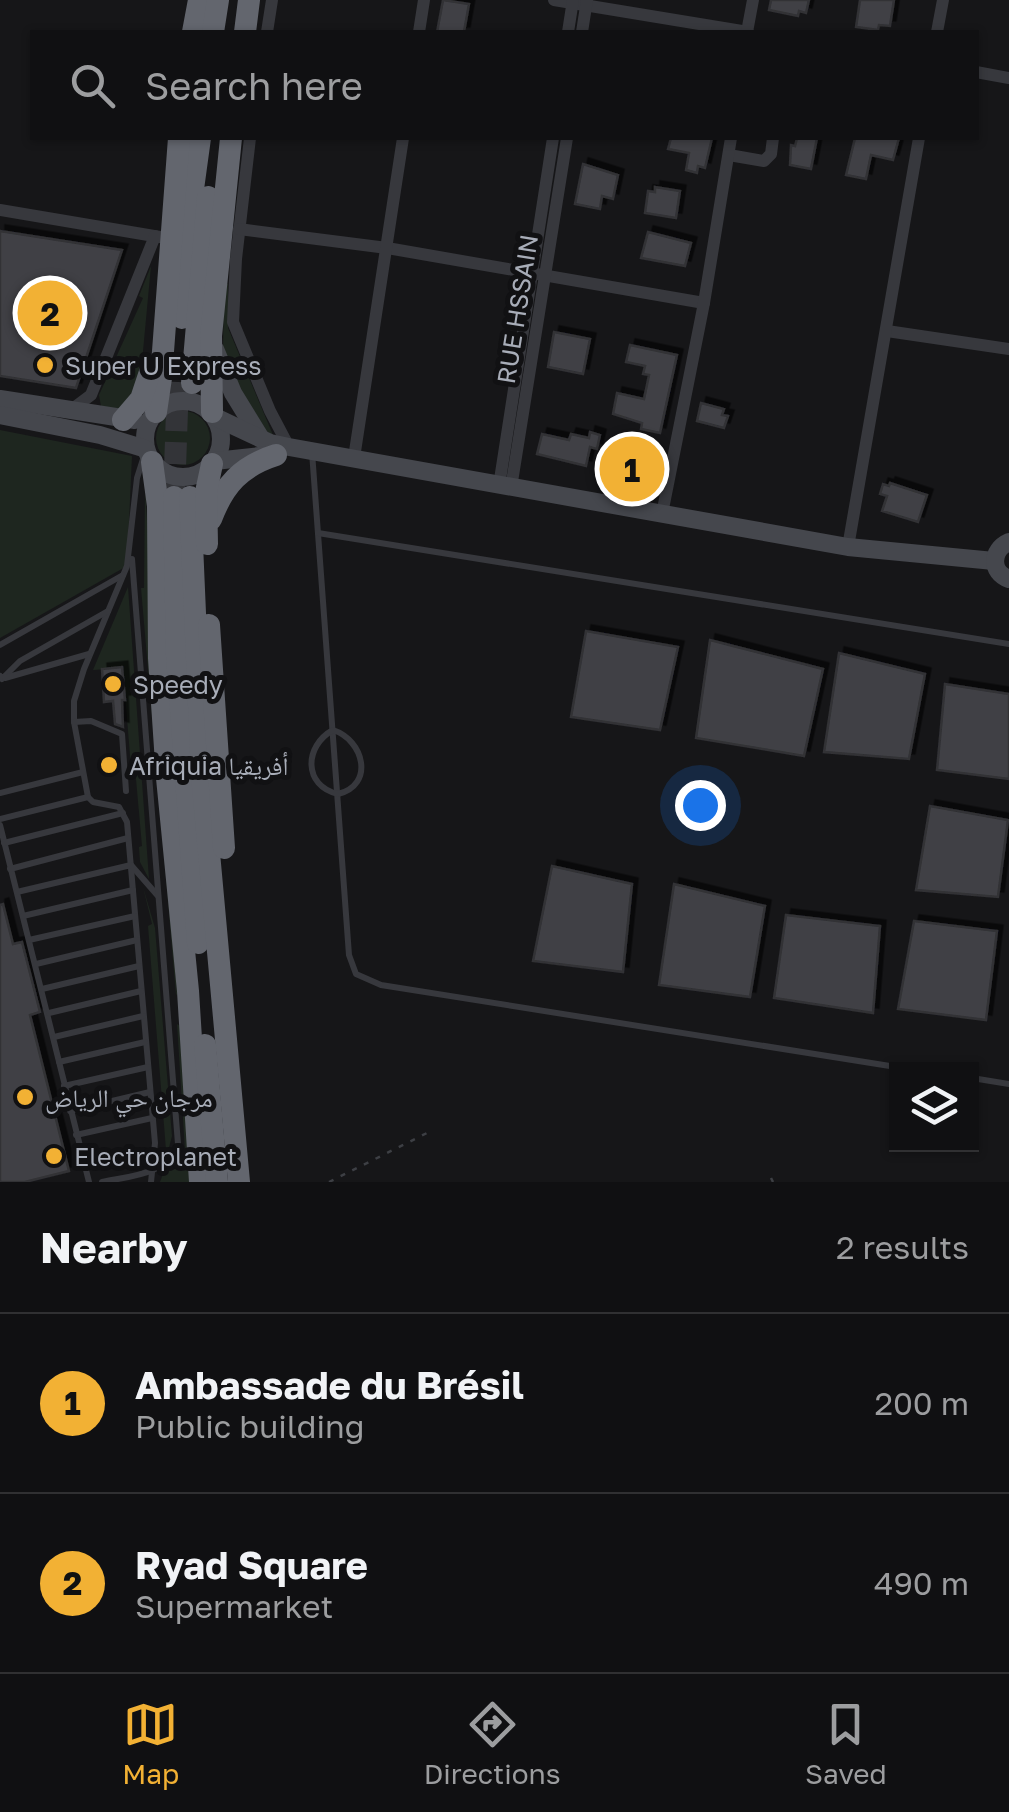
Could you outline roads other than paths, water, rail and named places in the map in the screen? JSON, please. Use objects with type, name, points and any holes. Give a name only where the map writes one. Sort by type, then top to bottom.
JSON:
[{"type":"highway","points":[[193,30],[199,0]]},
{"type":"highway","points":[[213,30],[218,0]]},
{"type":"highway","points":[[229,30],[234,0]]},
{"type":"highway","points":[[244,30],[249,0]]},
{"type":"highway","points":[[153,415],[165,313],[163,237],[178,140]]},
{"type":"highway","points":[[200,140],[186,240],[185,383],[216,140]]},
{"type":"highway","points":[[213,414],[211,336],[227,259],[231,140]]},
{"type":"highway","points":[[113,419],[146,390],[154,336],[165,313]]},
{"type":"highway","points":[[206,532],[221,495],[233,478],[275,446]]},
{"type":"highway","points":[[148,454],[158,506],[163,717],[217,1182]]},
{"type":"highway","points":[[214,463],[206,492],[206,532],[210,653],[232,964],[224,1026]]},
{"type":"highway","points":[[200,1182],[197,1032],[177,656],[182,497],[239,1182]]},
{"type":"highway","points":[[168,1006],[197,1032]]},
{"type":"street","points":[[266,30],[272,0]]},
{"type":"street","points":[[419,30],[424,0]]},
{"type":"street","points":[[747,30],[753,0]]},
{"type":"street","points":[[937,30],[943,0]]},
{"type":"street","points":[[570,1],[736,30]]},
{"type":"street","points":[[568,30],[570,1]]},
{"type":"street","points":[[570,1],[581,30]]},
{"type":"street","points":[[979,73],[1009,78]]},
{"type":"street","points":[[250,140],[239,229],[227,259],[236,334],[275,446]]},
{"type":"street","points":[[354,458],[403,140]]},
{"type":"street","name":"RUE HSSAIN","points":[[540,275],[553,140]]},
{"type":"street","name":"RUE HSSAIN","points":[[505,487],[566,140]]},
{"type":"street","points":[[662,514],[704,303],[731,140]]},
{"type":"street","points":[[729,155],[764,160],[770,154],[773,140]]},
{"type":"street","points":[[848,547],[919,140]]},
{"type":"street","points":[[0,210],[163,237],[92,395],[81,406],[68,411]]},
{"type":"street","points":[[239,229],[387,248],[704,303]]},
{"type":"street","points":[[887,331],[1009,349]]},
{"type":"street","points":[[211,336],[233,393],[275,446]]},
{"type":"street","points":[[92,395],[94,408],[113,419]]},
{"type":"street","points":[[0,399],[113,419],[153,415],[184,400],[275,446],[848,547],[994,561]]},
{"type":"street","points":[[213,414],[222,434],[214,463]]},
{"type":"street","points":[[0,415],[100,435],[148,454]]},
{"type":"street","points":[[153,415],[145,434],[148,454],[159,469],[177,477],[196,475],[214,463],[275,446]]},
{"type":"street","points":[[1009,542],[998,550],[994,561],[998,573],[1009,580]]},
{"type":"lane","points":[[312,451],[349,959],[362,980],[889,1066]]},
{"type":"lane","points":[[102,1182],[154,1170],[169,1162],[178,1144],[132,548],[137,478],[148,454]]},
{"type":"lane","points":[[318,533],[1009,644]]},
{"type":"lane","points":[[132,548],[76,690],[74,722],[88,797],[123,812],[128,838],[152,1118],[152,1182]]},
{"type":"lane","points":[[0,645],[124,574]]},
{"type":"lane","points":[[0,678],[20,660],[109,610]]},
{"type":"lane","points":[[0,678],[90,654]]},
{"type":"lane","points":[[74,722],[91,720],[122,734],[126,791]]},
{"type":"lane","points":[[333,730],[316,743],[311,768],[320,786],[338,794]]},
{"type":"lane","points":[[333,730],[351,739],[362,762],[356,783],[338,794]]},
{"type":"lane","points":[[0,793],[83,772]]},
{"type":"lane","points":[[88,797],[0,822],[89,1182]]},
{"type":"lane","points":[[4,843],[123,812]]},
{"type":"lane","points":[[10,868],[128,838]]},
{"type":"lane","points":[[131,865],[159,897]]},
{"type":"lane","points":[[17,892],[131,865]]},
{"type":"lane","points":[[23,916],[133,890]]},
{"type":"lane","points":[[30,940],[135,916]]},
{"type":"lane","points":[[36,964],[137,940]]},
{"type":"lane","points":[[42,988],[139,966]]},
{"type":"lane","points":[[48,1013],[141,991]]},
{"type":"lane","points":[[54,1038],[143,1016]]},
{"type":"lane","points":[[59,1062],[146,1042]]},
{"type":"lane","points":[[64,1086],[148,1067]]},
{"type":"lane","points":[[979,1079],[1009,1084]]},
{"type":"lane","points":[[70,1111],[150,1092]]},
{"type":"lane","points":[[76,1135],[152,1118]]},
{"type":"tunnel","points":[[174,497],[178,382]]},
{"type":"place","name":"Ryad Square","points":[[50,313]]},
{"type":"place","name":"Super U Express","points":[[45,365]]},
{"type":"place","name":"Ambassade du Brésil","points":[[632,469]]},
{"type":"place","name":"Speedy","points":[[113,684]]},
{"type":"place","name":"Afriquia أفريقيا","points":[[109,765]]},
{"type":"place","name":"مرجان حي الرياض","points":[[25,1097]]},
{"type":"place","name":"Electroplanet","points":[[54,1156]]}]
